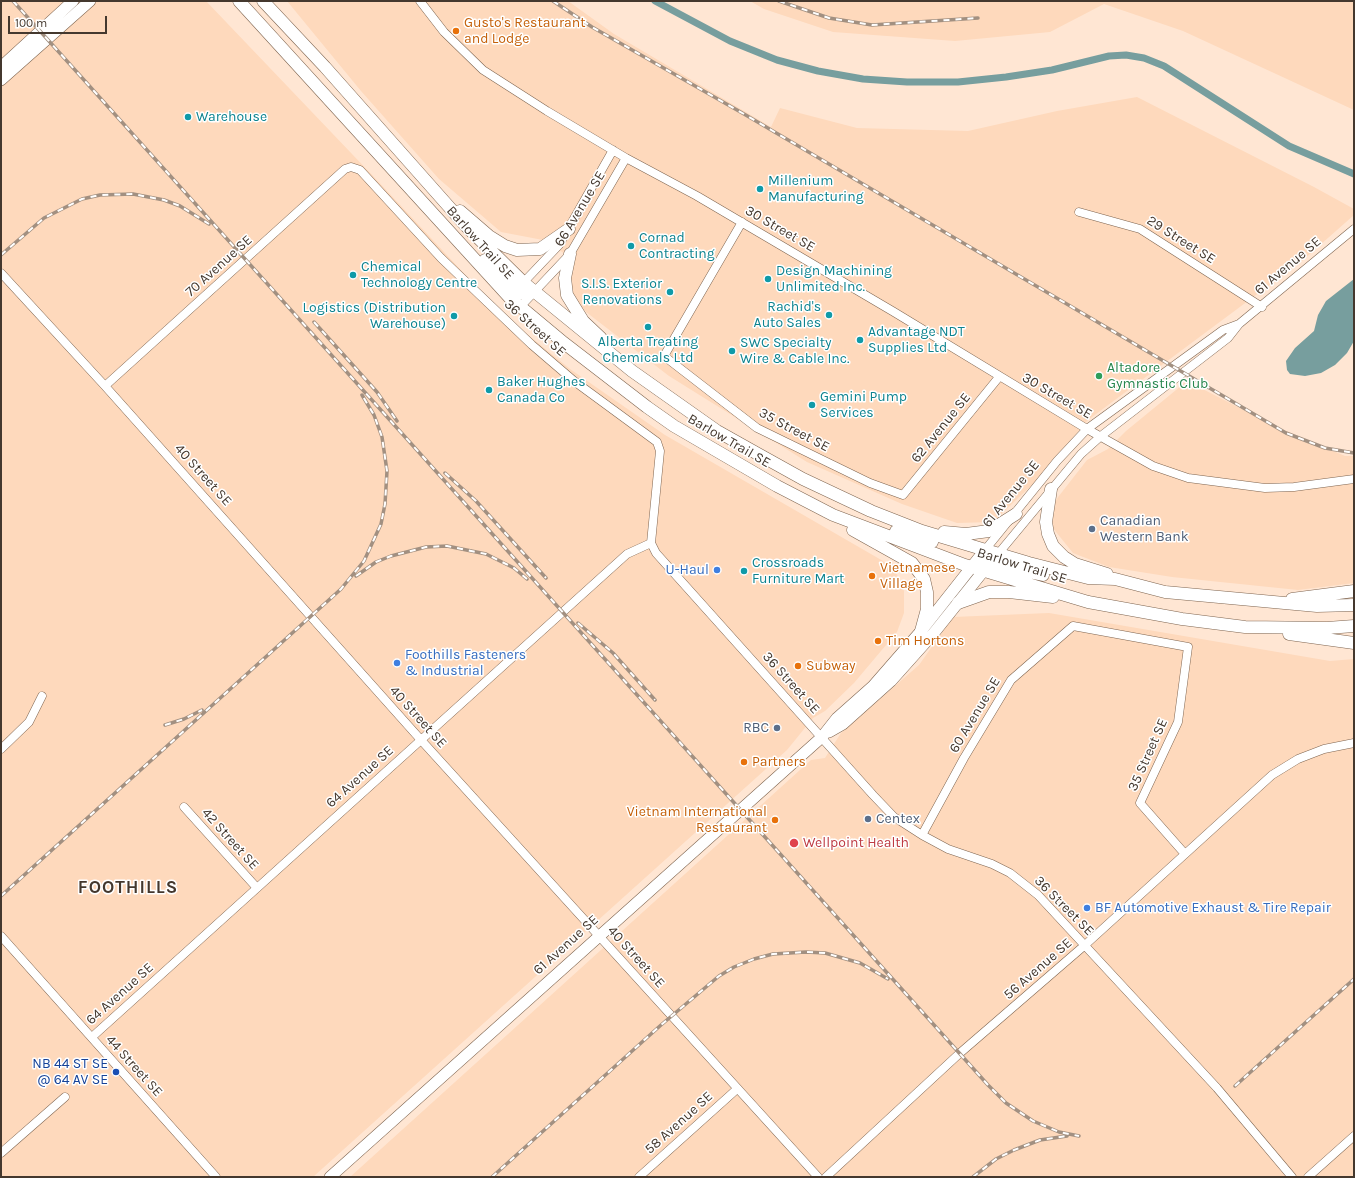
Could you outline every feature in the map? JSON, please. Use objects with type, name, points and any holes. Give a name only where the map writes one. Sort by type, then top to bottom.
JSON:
[{"type":"main road","name":"Barlow Trail SE","points":[[239,1],[447,229],[517,290],[534,292],[632,371],[717,431],[758,454],[803,479],[870,511],[983,552],[991,563],[1088,602],[1182,619],[1244,627],[1327,628],[1354,626]]},
{"type":"main road","name":"Barlow Trail SE","points":[[263,1],[330,72],[466,226],[517,290],[520,307],[612,382],[674,426],[777,486],[833,515],[970,567],[991,563],[1088,578],[1115,579],[1165,592],[1317,606],[1354,605]]},
{"type":"main road","points":[[269,1],[286,26]]},
{"type":"main road","points":[[440,197],[474,222],[489,236],[505,246],[517,250],[540,249],[569,228]]},
{"type":"main road","points":[[570,254],[565,278],[567,295],[572,306],[583,321],[632,371]]},
{"type":"main road","points":[[1051,489],[1046,522],[1048,534],[1053,546],[1064,557],[1075,564],[1108,575],[1115,579]]},
{"type":"main road","points":[[922,530],[966,534],[989,531],[1016,514]]},
{"type":"main road","points":[[833,515],[842,524],[912,563],[924,579],[927,592],[927,609],[921,631]]},
{"type":"main road","points":[[859,525],[875,524],[983,552]]},
{"type":"main road","points":[[1270,602],[1354,591]]},
{"type":"main road","points":[[958,603],[989,592],[1009,592],[1088,602]]},
{"type":"main road","points":[[1244,627],[1354,643]]},
{"type":"street","points":[[1,67],[73,1]]},
{"type":"street","points":[[1,80],[90,1]]},
{"type":"street","name":"30 Street SE","points":[[420,1],[444,32],[483,70],[547,111],[626,158],[742,222],[894,312],[999,377],[1153,466],[1194,479],[1265,488],[1294,487],[1354,479]]},
{"type":"street","name":"66 Avenue SE","points":[[517,290],[559,245],[613,150]]},
{"type":"street","name":"66 Avenue SE","points":[[520,307],[570,254],[626,158]]},
{"type":"street","name":"70 Avenue SE","points":[[105,386],[328,184],[345,169],[352,167]]},
{"type":"street","name":"36 Street SE","points":[[352,167],[360,170],[441,258],[532,345],[574,381],[657,442],[660,451],[651,543],[656,553],[894,816],[922,835],[948,849],[992,864],[1010,874],[1038,895],[1217,1088],[1292,1177]]},
{"type":"street","name":"29 Street SE","points":[[1080,212],[1140,228],[1262,307]]},
{"type":"street","name":"35 Street SE","points":[[742,222],[664,356],[756,428],[870,483],[903,495]]},
{"type":"street","name":"61 Avenue SE","points":[[822,737],[843,724],[891,681],[1082,454],[1101,436],[1228,338],[1240,324],[1343,240],[1354,229]]},
{"type":"street","name":"40 Street SE","points":[[1,273],[105,386],[421,740],[818,1177]]},
{"type":"street","name":"61 Avenue SE","points":[[330,1177],[822,737],[838,718],[873,686],[921,631],[970,567],[1016,514],[1058,461],[1087,429],[1224,330],[1240,324]]},
{"type":"street","name":"62 Avenue SE","points":[[903,495],[999,377]]},
{"type":"street","name":"64 Avenue SE","points":[[92,1037],[626,554],[651,543]]},
{"type":"street","name":"35 Street SE","points":[[1073,626],[1188,647],[1178,722],[1140,803],[1185,854]]},
{"type":"street","name":"60 Avenue SE","points":[[922,835],[964,758],[1011,680],[1073,626]]},
{"type":"street","points":[[1,749],[29,722],[42,696]]},
{"type":"street","name":"56 Avenue SE","points":[[826,1177],[960,1054],[1085,946],[1272,775],[1298,759],[1324,749],[1354,743]]},
{"type":"street","name":"42 Street SE","points":[[184,808],[257,888]]},
{"type":"street","name":"44 Street SE","points":[[1,936],[216,1177]]},
{"type":"street","name":"58 Avenue SE","points":[[639,1177],[737,1089]]},
{"type":"street","points":[[1,1153],[65,1097]]},
{"type":"street","points":[[1308,1177],[1354,1136]]},
{"type":"shaded area","points":[[1,1],[206,1],[501,313],[570,369],[665,435],[883,561],[895,570],[904,591],[904,613],[897,632],[854,683],[825,711],[813,718],[787,750],[313,1177],[1,1177]]},
{"type":"shaded area","points":[[287,1],[568,1],[614,34],[771,127],[780,108],[857,128],[968,131],[1057,111],[1137,97],[1314,187],[1354,209],[1354,215],[1303,260],[1088,420],[1036,481],[993,522],[957,523],[902,504],[807,462],[669,376],[586,312],[567,289],[575,260],[543,240],[501,232],[439,179],[361,91]]},
{"type":"shaded area","points":[[750,1],[1354,1],[1354,110],[1183,31],[1104,4],[1050,32],[955,41],[833,32],[764,9]]},
{"type":"shaded area","points":[[1187,381],[1277,427],[1345,456],[1354,456],[1354,583],[1298,590],[1172,577],[1109,567],[1073,553],[1052,527],[1055,501],[1087,460],[1108,449],[1126,431]]},
{"type":"shaded area","points":[[1049,613],[1330,661],[1354,659],[1354,1177],[350,1177],[811,760],[825,758],[841,733],[919,665],[953,617]]},
{"type":"water","points":[[1354,279],[1354,341],[1347,353],[1335,365],[1321,373],[1305,376],[1290,374],[1287,370],[1286,361],[1295,348],[1314,331],[1318,315],[1326,301]]},
{"type":"waterway","points":[[655,1],[730,41],[777,60],[818,71],[863,79],[907,82],[958,82],[1052,70],[1109,56],[1126,55],[1144,58],[1164,66],[1289,146],[1354,174]]},
{"type":"railway","points":[[13,1],[988,1085],[1006,1103],[1033,1121],[1059,1132],[1079,1136]]},
{"type":"railway","points":[[553,1],[592,27],[744,114],[1286,433],[1325,448],[1354,453]]},
{"type":"railway","points":[[779,1],[829,18],[872,25],[978,18]]},
{"type":"railway","points":[[1,255],[44,218],[82,199],[100,195],[133,194],[164,200],[180,206],[209,224]]},
{"type":"railway","points":[[314,322],[377,392],[397,421]]},
{"type":"railway","points":[[1,896],[341,589],[364,561],[381,524],[385,504],[387,471],[382,437],[374,415],[362,395]]},
{"type":"railway","points":[[445,473],[476,501],[546,578]]},
{"type":"railway","points":[[356,576],[376,562],[391,556],[426,547],[447,546],[486,554],[514,568],[527,579]]},
{"type":"railway","points":[[578,623],[613,653],[655,700]]},
{"type":"railway","points":[[165,725],[184,719],[202,710]]},
{"type":"railway","points":[[492,1177],[661,1025],[719,976],[734,967],[754,959],[773,954],[806,952],[825,953],[860,963],[888,979]]},
{"type":"railway","points":[[1235,1086],[1354,979]]},
{"type":"railway","points":[[973,1177],[996,1159],[1014,1150],[1040,1140],[1067,1136]]},
{"type":"place","name":"Gusto's Restaurant and Lodge","points":[[456,31]]},
{"type":"place","name":"Warehouse","points":[[188,117]]},
{"type":"place","name":"Millenium Manufacturing","points":[[760,189]]},
{"type":"place","name":"Cornad Contracting","points":[[631,246]]},
{"type":"place","name":"Chemical Technology Centre","points":[[353,275]]},
{"type":"place","name":"Design Machining Unlimited Inc.","points":[[768,279]]},
{"type":"place","name":"S.I.S. Exterior Renovations","points":[[670,292]]},
{"type":"place","name":"Rachid's Auto Sales","points":[[829,315]]},
{"type":"place","name":"Logistics (Distribution Warehouse)","points":[[454,316]]},
{"type":"place","name":"Alberta Treating Chemicals Ltd","points":[[648,327]]},
{"type":"place","name":"Advantage NDT Supplies Ltd","points":[[860,340]]},
{"type":"place","name":"SWC Specialty Wire & Cable Inc.","points":[[732,351]]},
{"type":"place","name":"Altadore Gymnastic Club","points":[[1099,376]]},
{"type":"place","name":"Baker Hughes Canada Co","points":[[489,390]]},
{"type":"place","name":"Gemini Pump Services","points":[[812,405]]},
{"type":"place","name":"Canadian Western Bank","points":[[1092,529]]},
{"type":"place","name":"U-Haul","points":[[717,570]]},
{"type":"place","name":"Crossroads Furniture Mart","points":[[744,571]]},
{"type":"place","name":"Vietnamese Village","points":[[872,576]]},
{"type":"place","name":"Tim Hortons","points":[[878,641]]},
{"type":"place","name":"Foothills Fasteners & Industrial","points":[[397,663]]},
{"type":"place","name":"Subway","points":[[798,666]]},
{"type":"place","name":"RBC","points":[[777,728]]},
{"type":"place","name":"Partners","points":[[744,762]]},
{"type":"place","name":"Centex","points":[[868,819]]},
{"type":"place","name":"Vietnam International Restaurant","points":[[775,820]]},
{"type":"place","name":"Wellpoint Health","points":[[794,843]]},
{"type":"place","name":"BF Automotive Exhaust & Tire Repair","points":[[1087,908]]},
{"type":"place","name":"NB 44 ST SE @ 64 AV SE","points":[[116,1072]]},
{"type":"district","name":"FOOTHILLS","points":[[128,888]]}]
